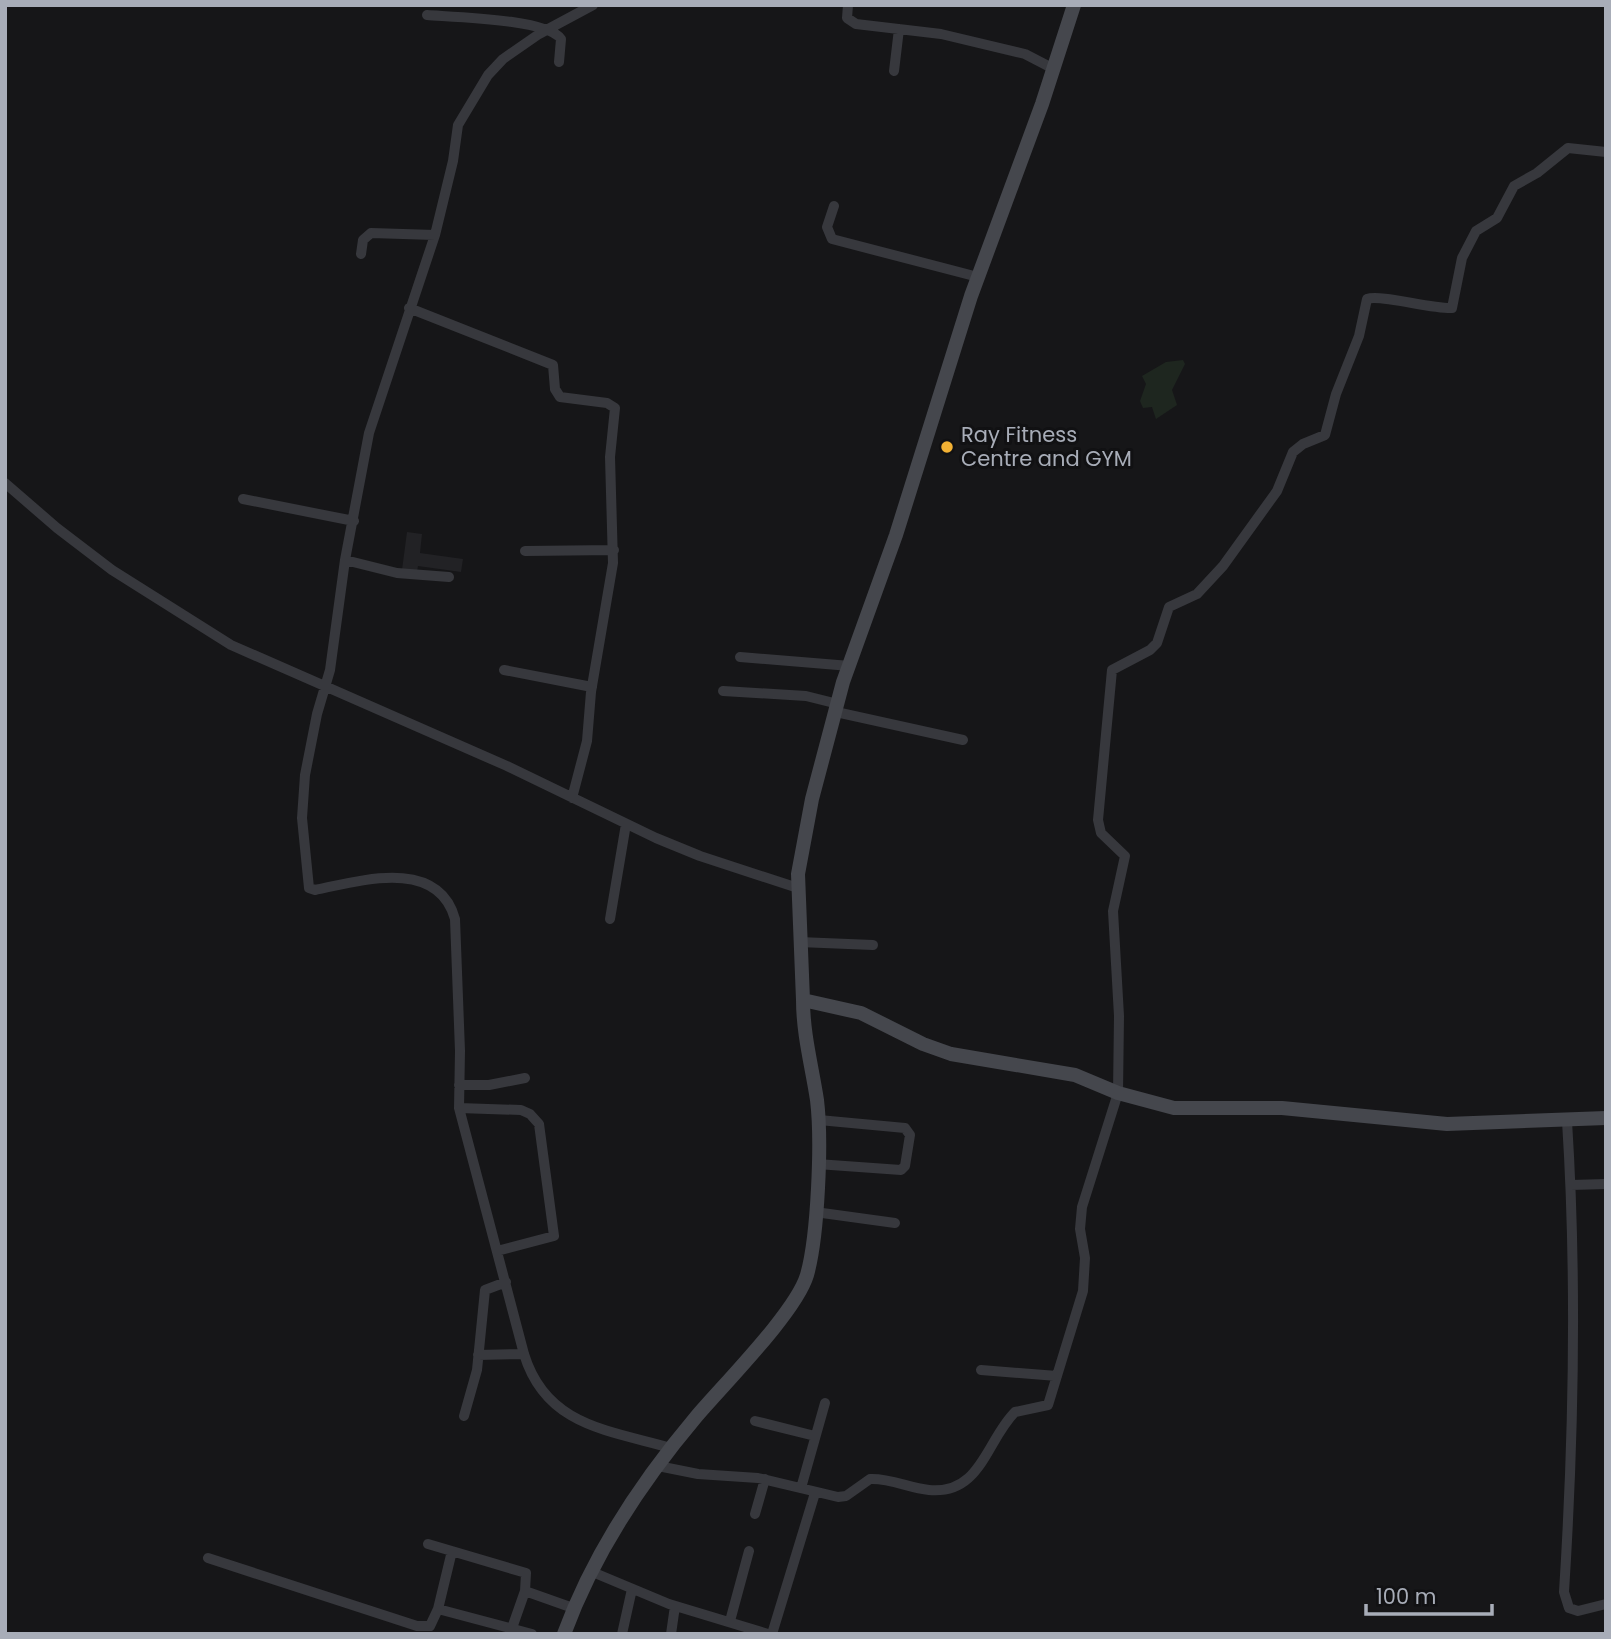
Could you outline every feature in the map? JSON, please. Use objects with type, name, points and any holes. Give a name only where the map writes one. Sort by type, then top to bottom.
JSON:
[{"type":"street","points":[[593,5],[547,30],[503,59],[488,75],[458,125],[453,161],[435,235],[369,433],[345,561],[326,687],[309,749],[302,818],[306,883],[315,890],[380,877],[407,878],[436,892],[452,908],[455,919],[460,1051],[459,1108],[524,1354],[536,1384],[551,1402],[570,1416],[671,1448]]},
{"type":"street","points":[[848,5],[848,18],[851,22],[925,31],[1025,54],[1052,68]]},
{"type":"street","points":[[564,1634],[590,1571],[658,1466],[794,1300],[806,1278],[811,1259],[815,1212],[819,1120],[803,1022],[799,942],[798,888],[809,812],[850,666],[896,535],[978,277],[1042,104],[1074,5]]},
{"type":"street","points":[[427,15],[513,21],[547,30],[561,39],[559,62]]},
{"type":"street","points":[[894,71],[899,29]]},
{"type":"street","points":[[658,1466],[698,1474],[765,1479],[815,1493],[846,1496],[870,1479],[929,1490],[953,1488],[965,1483],[1015,1412],[1048,1405],[1083,1291],[1085,1258],[1080,1229],[1082,1207],[1118,1093],[1119,1016],[1113,911],[1125,856],[1101,833],[1098,820],[1112,670],[1150,650],[1157,643],[1169,607],[1197,594],[1254,525],[1277,491],[1293,452],[1303,443],[1325,435],[1336,394],[1359,336],[1367,299],[1374,297],[1410,305],[1452,308],[1468,245],[1476,231],[1497,218],[1508,191],[1568,148],[1606,152]]},
{"type":"street","points":[[834,206],[827,227],[832,239],[978,277]]},
{"type":"street","points":[[361,254],[363,240],[371,233],[435,235]]},
{"type":"street","points":[[409,308],[553,365],[555,389],[560,397],[607,403],[615,408],[610,457],[614,550],[592,687],[587,741],[572,798]]},
{"type":"street","points":[[5,483],[73,541],[190,622],[231,645],[507,766],[626,824],[700,856],[798,888]]},
{"type":"street","points":[[243,499],[354,521]]},
{"type":"street","points":[[525,551],[614,550]]},
{"type":"street","points":[[345,561],[397,573],[449,577]]},
{"type":"street","points":[[740,657],[850,666]]},
{"type":"street","points":[[504,670],[592,687]]},
{"type":"street","points":[[723,691],[806,696],[837,708],[963,740]]},
{"type":"street","points":[[610,919],[626,824]]},
{"type":"street","points":[[799,942],[873,945]]},
{"type":"street","points":[[803,1000],[861,1013],[923,1044],[951,1054],[1075,1074],[1118,1093],[1174,1108],[1282,1108],[1447,1124],[1606,1118]]},
{"type":"street","points":[[803,1022],[829,1004]]},
{"type":"street","points":[[459,1085],[489,1085],[525,1078]]},
{"type":"street","points":[[459,1108],[521,1110],[530,1114],[539,1124],[555,1236],[497,1251]]},
{"type":"street","points":[[817,1164],[901,1170],[905,1166],[910,1135],[905,1128],[819,1120]]},
{"type":"street","points":[[1566,1121],[1571,1185],[1574,1373],[1564,1592],[1569,1608],[1578,1611],[1606,1604]]},
{"type":"street","points":[[1571,1185],[1606,1184]]},
{"type":"street","points":[[815,1212],[895,1223]]},
{"type":"street","points":[[464,1416],[478,1355],[485,1290],[506,1282]]},
{"type":"street","points":[[478,1355],[524,1354]]},
{"type":"street","points":[[981,1370],[1057,1376]]},
{"type":"street","points":[[800,1488],[825,1403]]},
{"type":"street","points":[[755,1421],[815,1436]]},
{"type":"street","points":[[755,1514],[765,1479]]},
{"type":"street","points":[[590,1571],[675,1606],[770,1634],[815,1493]]},
{"type":"street","points":[[428,1544],[522,1571],[527,1577],[525,1591],[512,1628]]},
{"type":"street","points":[[208,1558],[417,1626],[430,1626],[438,1609],[452,1551]]},
{"type":"street","points":[[730,1621],[749,1551]]},
{"type":"street","points":[[622,1634],[632,1588]]},
{"type":"street","points":[[525,1591],[573,1608]]},
{"type":"street","points":[[671,1634],[675,1606]]},
{"type":"street","points":[[438,1609],[532,1634]]},
{"type":"shaded area","points":[[1183,360],[1185,364],[1172,390],[1177,405],[1156,419],[1152,407],[1143,408],[1140,401],[1146,384],[1142,376],[1166,362]]},
{"type":"shaded area","points":[[407,532],[422,534],[420,553],[463,559],[461,572],[418,566],[417,572],[402,570]]},
{"type":"place","name":"Ray Fitness Centre and GYM","points":[[947,447]]}]
